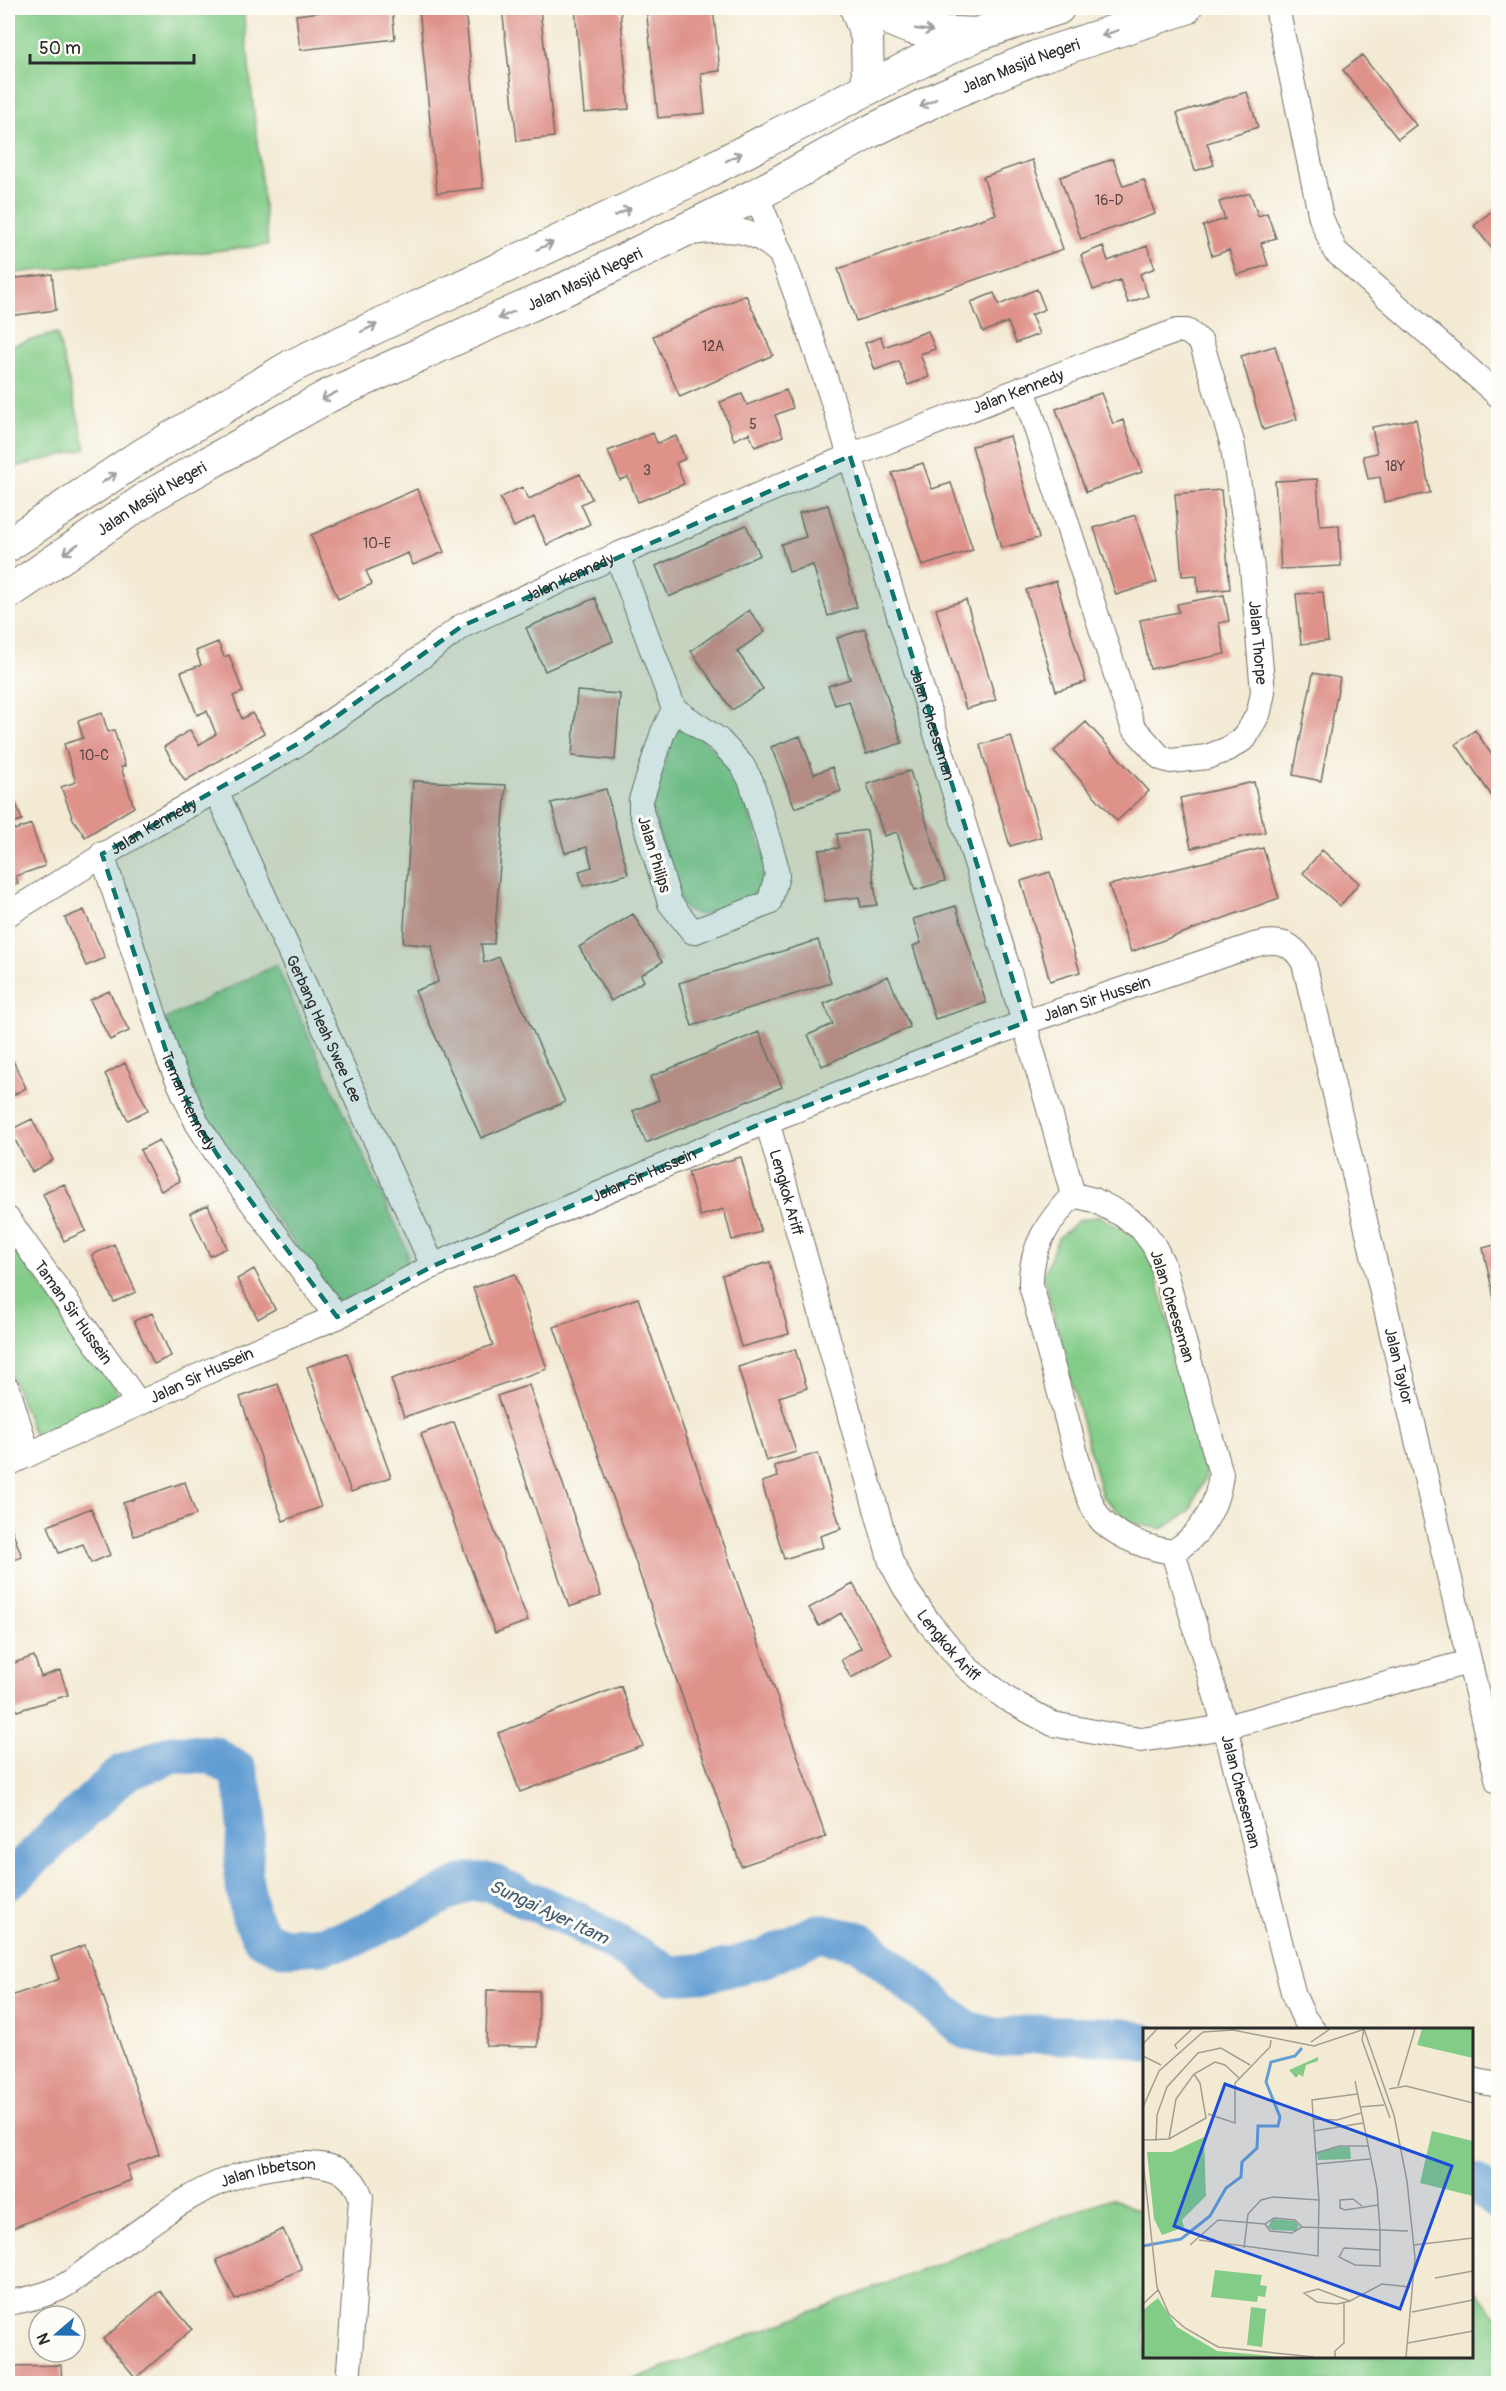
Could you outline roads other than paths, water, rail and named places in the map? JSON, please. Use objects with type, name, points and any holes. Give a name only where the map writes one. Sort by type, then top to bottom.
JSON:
[{"type":"highway","points":[[8,545],[133,461],[292,366],[682,184],[868,87],[978,34],[1058,8]]},
{"type":"highway","name":"Jalan Masjid Negeri","points":[[8,593],[152,495],[328,396],[566,289],[756,195],[867,133],[941,97],[1037,57],[1185,8]]},
{"type":"highway","points":[[682,184],[727,183],[739,185],[756,195]]},
{"type":"street","points":[[856,8],[867,37],[868,87]]},
{"type":"street","points":[[878,8],[897,24],[918,30],[978,34]]},
{"type":"street","points":[[1277,8],[1321,218],[1335,251],[1498,395]]},
{"type":"street","name":"Jalan Cheeseman","points":[[756,195],[783,255],[850,456],[1026,1022],[1073,1195],[1108,1206],[1141,1228],[1162,1262],[1221,1474],[1216,1501],[1201,1529],[1173,1552],[1226,1727],[1294,1996],[1312,2028]]},
{"type":"street","points":[[673,236],[734,229],[765,238],[783,255]]},
{"type":"street","name":"Jalan Thorpe","points":[[1023,388],[1133,726],[1161,758],[1171,761],[1207,757],[1228,749],[1245,738],[1259,712],[1263,692],[1252,568],[1232,442],[1201,342],[1187,331],[1177,332]]},
{"type":"street","name":"Jalan Kennedy","points":[[8,914],[102,854],[301,742],[399,674],[462,626],[617,555],[850,456],[1023,388],[1177,332]]},
{"type":"street","points":[[617,555],[674,709]]},
{"type":"street","name":"Jalan Philips","points":[[674,709],[719,740],[742,765],[751,781],[773,848],[777,876],[773,898],[769,903],[693,932],[670,903],[641,811],[641,800],[663,732],[674,709]]},
{"type":"street","name":"Gerbang Heah Swee Lee","points":[[216,791],[433,1266]]},
{"type":"street","name":"Taman Kennedy","points":[[102,854],[169,1060],[193,1115],[222,1162],[337,1317]]},
{"type":"street","name":"Jalan Sir Hussein","points":[[18,1459],[244,1355],[337,1317],[433,1266],[767,1121],[1026,1022],[1268,941],[1286,944],[1297,951]]},
{"type":"street","name":"Jalan Taylor","points":[[1297,951],[1307,977],[1498,1782]]},
{"type":"street","name":"Lengkok Ariff","points":[[767,1121],[891,1562],[904,1588],[930,1624],[968,1668],[1007,1699],[1053,1725],[1142,1740],[1226,1727],[1469,1662]]},
{"type":"street","points":[[1073,1195],[1052,1217],[1042,1234],[1031,1277],[1035,1304],[1084,1484],[1092,1507],[1103,1521],[1120,1534],[1173,1552]]},
{"type":"street","name":"Taman Sir Hussein","points":[[8,1219],[139,1404]]},
{"type":"street","points":[[8,1389],[18,1459]]},
{"type":"street","points":[[1473,2080],[1498,2085]]},
{"type":"street","name":"Jalan Ibbetson","points":[[8,2303],[60,2288],[203,2188],[241,2173],[276,2166],[317,2163],[334,2167],[352,2179],[361,2197],[348,2384]]},
{"type":"waterway","name":"Sungai Ayer Itam","points":[[8,1881],[122,1774],[172,1754],[213,1755],[238,1771],[247,1809],[243,1876],[250,1915],[262,1938],[283,1947],[323,1945],[353,1938],[468,1882],[489,1882],[577,1921],[671,1975],[711,1972],[765,1958],[818,1933],[860,1941],[966,2030],[997,2038],[1036,2034],[1124,2037],[1143,2043]]},
{"type":"waterway","name":"Sungai Ayer Itam","points":[[1473,2183],[1498,2201]]}]
